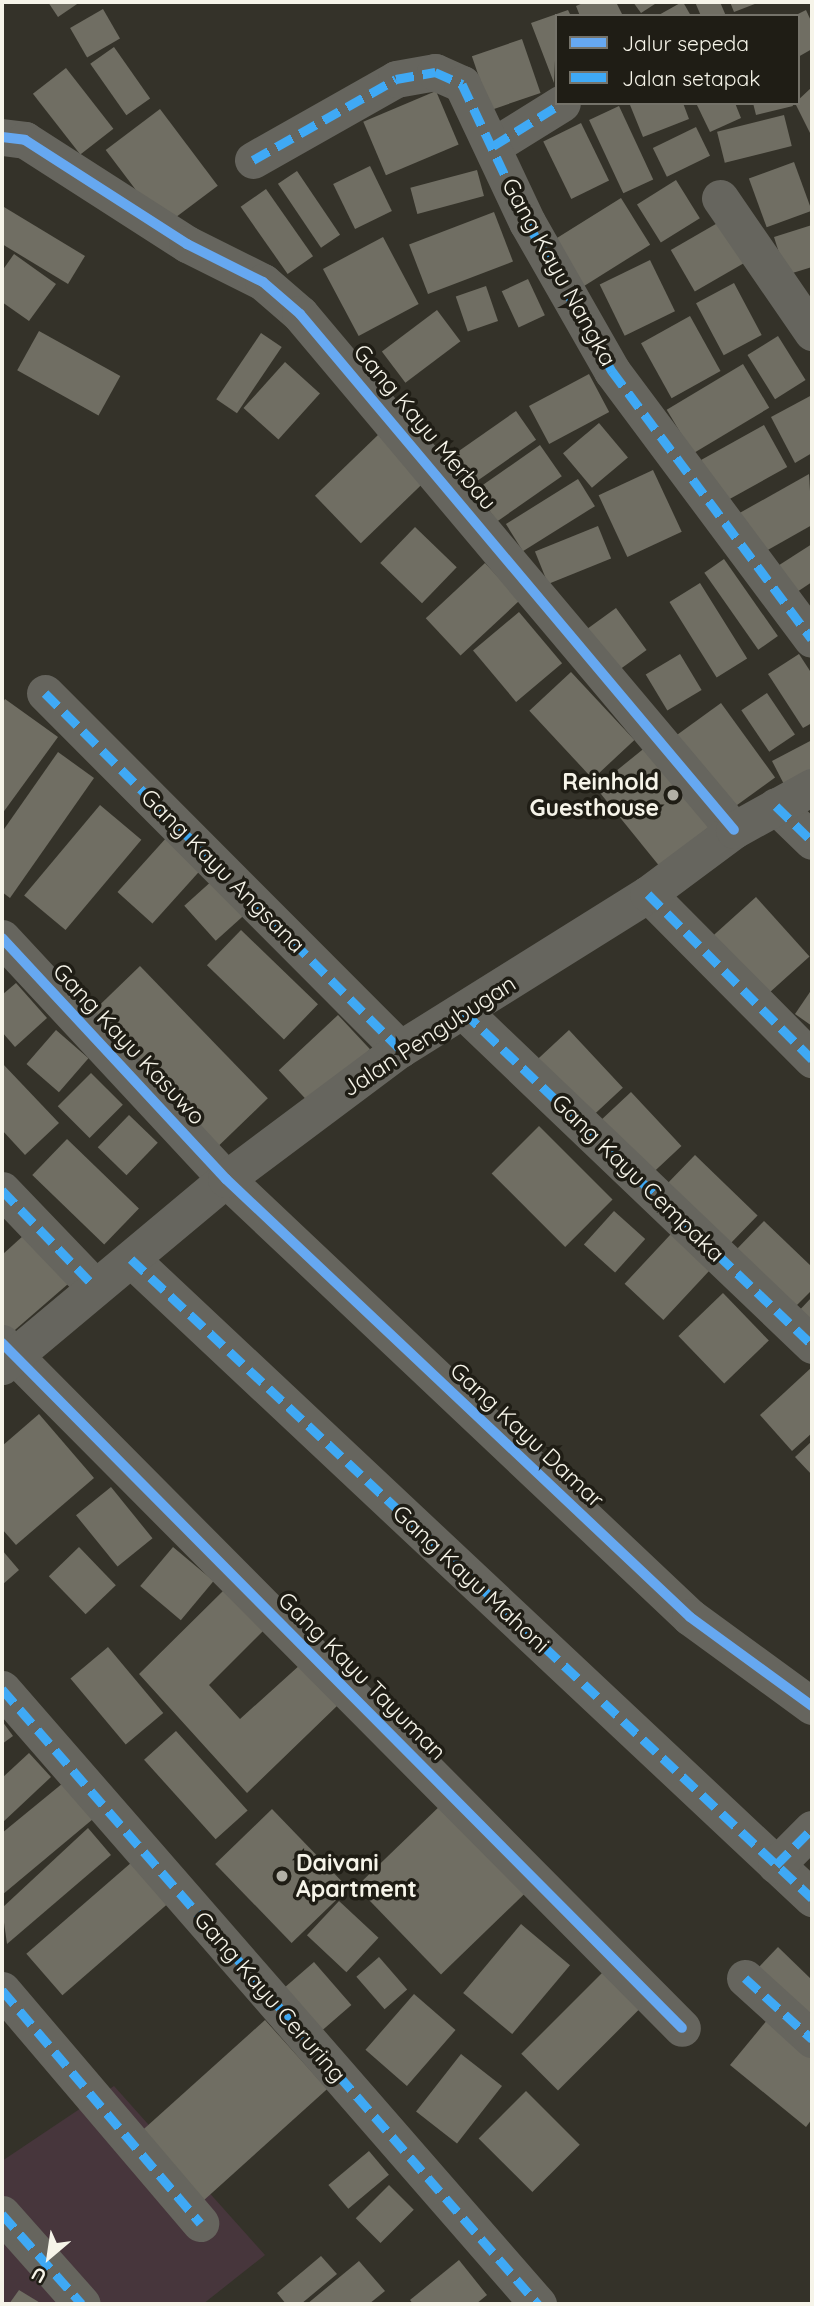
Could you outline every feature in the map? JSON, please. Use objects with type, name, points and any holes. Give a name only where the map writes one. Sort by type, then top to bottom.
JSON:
[{"type":"street","name":"Gang Kayu Nangka","points":[[253,160],[417,72],[444,73],[462,84],[527,222],[612,371],[812,639]]},
{"type":"street","points":[[493,146],[559,105]]},
{"type":"street","name":"Gang Kayu Merbau","points":[[7,136],[187,244],[263,282],[300,314],[734,830]]},
{"type":"street","points":[[720,198],[812,332]]},
{"type":"street","name":"Gang Kayu Angsana","points":[[45,692],[400,1049]]},
{"type":"street","name":"Jalan Pengubugan","points":[[5,1354],[131,1259],[226,1179],[400,1049],[464,1012],[648,894],[734,830],[812,787]]},
{"type":"street","points":[[776,806],[812,841]]},
{"type":"street","points":[[648,894],[812,1059]]},
{"type":"street","name":"Gang Kayu Kasuwo","points":[[2,938],[226,1179]]},
{"type":"street","name":"Gang Kayu Cempaka","points":[[464,1012],[812,1345]]},
{"type":"street","name":"Gang Kayu Damar","points":[[226,1179],[690,1617],[812,1706]]},
{"type":"street","points":[[2,1190],[95,1287]]},
{"type":"street","name":"Gang Kayu Mahoni","points":[[131,1259],[812,1898]]},
{"type":"street","name":"Gang Kayu Tayuman","points":[[5,1354],[682,2028]]},
{"type":"street","name":"Gang Kayu Ceruring","points":[[2,1689],[538,2304]]},
{"type":"street","points":[[776,1865],[812,1829]]},
{"type":"street","points":[[745,1978],[812,2039]]},
{"type":"street","points":[[2,1990],[200,2223]]},
{"type":"street","points":[[2,2214],[82,2304]]},
{"type":"shaded area","points":[[114,2086],[265,2255],[203,2304],[2,2304],[2,2161]]},
{"type":"building","points":[[48,2],[80,2],[58,17]]},
{"type":"building","points":[[585,2],[616,2],[622,14],[579,14],[576,6]]},
{"type":"building","points":[[633,2],[658,2],[641,13]]},
{"type":"building","points":[[682,2],[690,14],[661,14]]},
{"type":"building","points":[[695,2],[720,2],[725,14],[700,14]]},
{"type":"building","points":[[730,2],[760,2],[734,12]]},
{"type":"building","points":[[103,9],[120,38],[87,57],[70,28]]},
{"type":"building","points":[[806,10],[812,23],[812,49],[800,56],[800,14]]},
{"type":"building","points":[[555,15],[554,83],[531,23]]},
{"type":"building","points":[[522,39],[541,93],[490,110],[472,56]]},
{"type":"building","points":[[114,47],[150,99],[126,115],[90,64]]},
{"type":"building","points":[[66,68],[113,129],[80,155],[33,94]]},
{"type":"building","points":[[812,87],[812,137],[796,105],[800,105],[800,98]]},
{"type":"building","points":[[436,91],[459,144],[386,175],[363,122]]},
{"type":"building","points":[[630,105],[684,105],[689,119],[643,137]]},
{"type":"building","points":[[697,105],[736,105],[741,118],[710,132]]},
{"type":"building","points":[[754,105],[793,106],[756,115]]},
{"type":"building","points":[[619,106],[653,179],[623,193],[589,120]]},
{"type":"building","points":[[160,109],[218,186],[163,227],[106,150]]},
{"type":"building","points":[[784,115],[792,146],[725,163],[717,132]]},
{"type":"building","points":[[581,123],[609,181],[571,199],[543,141]]},
{"type":"building","points":[[696,127],[710,156],[667,177],[653,148]]},
{"type":"building","points":[[794,162],[812,211],[767,227],[749,178]]},
{"type":"building","points":[[370,166],[392,211],[355,229],[333,184]]},
{"type":"building","points":[[477,170],[484,196],[417,214],[410,188]]},
{"type":"building","points":[[297,171],[340,235],[321,248],[278,184]]},
{"type":"building","points":[[676,180],[700,218],[661,243],[637,204]]},
{"type":"building","points":[[266,189],[313,256],[288,274],[241,207]]},
{"type":"building","points":[[621,198],[650,245],[579,289],[550,243]]},
{"type":"building","points":[[4,207],[85,256],[68,284],[2,244]]},
{"type":"building","points":[[494,212],[513,261],[428,294],[409,245]]},
{"type":"building","points":[[721,221],[745,263],[695,292],[671,250]]},
{"type":"building","points":[[812,225],[812,267],[786,275],[774,237]]},
{"type":"building","points":[[383,237],[419,304],[359,336],[323,269]]},
{"type":"building","points":[[14,254],[56,284],[29,321],[2,302],[2,271]]},
{"type":"building","points":[[650,260],[675,311],[625,336],[600,285]]},
{"type":"building","points":[[528,279],[545,315],[519,328],[502,291]]},
{"type":"building","points":[[734,283],[762,335],[724,355],[696,303]]},
{"type":"building","points":[[486,286],[498,321],[468,331],[456,296]]},
{"type":"building","points":[[437,310],[460,341],[405,383],[382,352]]},
{"type":"building","points":[[690,316],[721,371],[672,398],[641,343]]},
{"type":"building","points":[[39,331],[120,376],[99,415],[17,370]]},
{"type":"building","points":[[261,333],[282,347],[237,413],[216,399]]},
{"type":"building","points":[[778,336],[806,380],[775,399],[747,355]]},
{"type":"building","points":[[285,362],[320,393],[278,440],[244,408]]},
{"type":"building","points":[[743,364],[769,408],[693,454],[667,410]]},
{"type":"building","points":[[589,374],[609,412],[549,444],[529,406]]},
{"type":"building","points":[[812,395],[812,453],[795,463],[771,417]]},
{"type":"building","points":[[516,411],[536,440],[463,491],[443,462]]},
{"type":"building","points":[[599,423],[628,457],[592,488],[563,453]]},
{"type":"building","points":[[764,425],[787,467],[724,502],[701,460]]},
{"type":"building","points":[[379,434],[425,481],[361,543],[315,496]]},
{"type":"building","points":[[540,445],[562,476],[497,521],[475,490]]},
{"type":"building","points":[[653,470],[682,532],[627,557],[599,495]]},
{"type":"building","points":[[809,474],[812,525],[759,555],[736,515]]},
{"type":"building","points":[[578,479],[595,506],[523,551],[506,524]]},
{"type":"building","points":[[598,526],[611,558],[548,584],[535,551]]},
{"type":"building","points":[[415,527],[457,567],[422,603],[380,563]]},
{"type":"building","points":[[812,544],[812,582],[791,596],[773,569]]},
{"type":"building","points":[[724,559],[778,636],[758,650],[704,573]]},
{"type":"building","points":[[485,563],[520,600],[461,656],[426,618]]},
{"type":"building","points":[[700,583],[747,658],[717,678],[669,602]]},
{"type":"building","points":[[616,608],[647,650],[614,674],[584,632]]},
{"type":"building","points":[[519,612],[562,663],[516,702],[473,651]]},
{"type":"building","points":[[680,654],[702,690],[667,711],[646,675]]},
{"type":"building","points":[[799,654],[812,674],[812,723],[803,728],[768,674]]},
{"type":"building","points":[[571,672],[634,740],[593,779],[529,711]]},
{"type":"building","points":[[767,693],[795,734],[769,752],[741,710]]},
{"type":"building","points":[[5,699],[58,737],[2,814],[2,704]]},
{"type":"building","points":[[721,703],[775,777],[731,810],[677,735]]},
{"type":"building","points":[[812,740],[812,782],[789,794],[772,761]]},
{"type":"building","points":[[647,746],[711,825],[660,867],[596,788]]},
{"type":"building","points":[[58,752],[94,778],[10,898],[2,892],[2,832]]},
{"type":"building","points":[[100,805],[141,840],[66,930],[24,895]]},
{"type":"building","points":[[167,837],[202,868],[152,923],[117,892]]},
{"type":"building","points":[[214,879],[245,914],[216,941],[184,906]]},
{"type":"building","points":[[756,897],[810,956],[763,998],[710,938]]},
{"type":"building","points":[[241,930],[318,1004],[284,1040],[207,965]]},
{"type":"building","points":[[140,966],[268,1098],[218,1146],[90,1014]]},
{"type":"building","points":[[16,983],[47,1018],[15,1047],[2,1032],[2,995]]},
{"type":"building","points":[[812,989],[812,1026],[795,1014]]},
{"type":"building","points":[[338,1015],[370,1049],[311,1105],[279,1070]]},
{"type":"building","points":[[56,1030],[88,1058],[59,1092],[26,1064]]},
{"type":"building","points":[[569,1030],[623,1088],[591,1117],[538,1059]]},
{"type":"building","points":[[2,1063],[59,1123],[25,1155],[2,1130]]},
{"type":"building","points":[[91,1073],[123,1105],[90,1138],[58,1106]]},
{"type":"building","points":[[631,1092],[681,1146],[651,1175],[600,1121]]},
{"type":"building","points":[[129,1115],[158,1143],[127,1175],[98,1147]]},
{"type":"building","points":[[539,1126],[613,1200],[565,1247],[492,1173]]},
{"type":"building","points":[[67,1139],[139,1208],[104,1244],[32,1175]]},
{"type":"building","points":[[695,1155],[758,1215],[726,1248],[664,1187]]},
{"type":"building","points":[[614,1211],[645,1239],[615,1273],[584,1244]]},
{"type":"building","points":[[764,1221],[812,1267],[812,1290],[791,1311],[732,1254]]},
{"type":"building","points":[[671,1234],[710,1270],[663,1320],[625,1284]]},
{"type":"building","points":[[24,1235],[68,1284],[8,1336],[2,1329],[2,1255]]},
{"type":"building","points":[[723,1293],[769,1340],[724,1384],[678,1336]]},
{"type":"building","points":[[812,1297],[812,1333],[794,1316]]},
{"type":"building","points":[[812,1367],[812,1433],[792,1451],[760,1415]]},
{"type":"building","points":[[39,1414],[94,1478],[16,1545],[2,1529],[2,1446]]},
{"type":"building","points":[[812,1441],[812,1475],[795,1457]]},
{"type":"building","points":[[111,1487],[153,1538],[118,1567],[76,1515]]},
{"type":"building","points":[[79,1547],[116,1585],[86,1614],[49,1576]]},
{"type":"building","points":[[173,1547],[214,1581],[181,1620],[140,1586]]},
{"type":"building","points":[[2,1550],[19,1570],[2,1585]]},
{"type":"building","points":[[224,1590],[264,1630],[209,1685],[240,1719],[301,1664],[338,1705],[247,1793],[139,1674]]},
{"type":"building","points":[[108,1647],[163,1713],[126,1744],[70,1678]]},
{"type":"building","points":[[2,1721],[13,1736],[2,1744]]},
{"type":"building","points":[[176,1731],[248,1811],[216,1839],[144,1760]]},
{"type":"building","points":[[29,1753],[51,1777],[2,1823],[2,1778]]},
{"type":"building","points":[[63,1783],[93,1819],[2,1895],[2,1833]]},
{"type":"building","points":[[444,1802],[529,1890],[441,1975],[356,1887]]},
{"type":"building","name":"Daivani Apartment","points":[[272,1809],[348,1888],[292,1943],[215,1864]]},
{"type":"building","points":[[88,1828],[111,1855],[7,1944],[2,1908]]},
{"type":"building","points":[[132,1862],[168,1904],[62,1995],[26,1954]]},
{"type":"building","points":[[339,1901],[378,1938],[346,1972],[307,1935]]},
{"type":"building","points":[[521,1924],[570,1965],[512,2034],[463,1993]]},
{"type":"building","points":[[778,1947],[812,1980],[812,2021],[757,1969]]},
{"type":"building","points":[[379,1957],[407,1989],[385,2009],[356,1977]]},
{"type":"building","points":[[314,1962],[351,2005],[320,2033],[282,1990]]},
{"type":"building","points":[[604,1971],[641,2008],[558,2091],[521,2054]]},
{"type":"building","points":[[414,1994],[456,2030],[407,2086],[365,2050]]},
{"type":"building","points":[[768,2019],[812,2054],[812,2119],[806,2127],[730,2065]]},
{"type":"building","points":[[265,2020],[327,2089],[199,2204],[137,2135]]},
{"type":"building","points":[[461,2054],[502,2086],[457,2144],[416,2112]]},
{"type":"building","points":[[526,2091],[580,2145],[532,2192],[479,2138]]},
{"type":"building","points":[[369,2151],[389,2175],[348,2209],[328,2185]]},
{"type":"building","points":[[389,2185],[414,2210],[381,2243],[356,2218]]},
{"type":"building","points":[[321,2256],[337,2274],[301,2304],[286,2304],[277,2293]]},
{"type":"building","points":[[459,2260],[487,2295],[476,2304],[413,2304],[410,2300]]},
{"type":"building","points":[[359,2261],[385,2291],[369,2304],[307,2304]]},
{"type":"building","points":[[19,2290],[42,2304],[9,2304]]},
{"type":"marked path","points":[[253,160],[396,79],[435,72],[462,84],[527,222],[612,371],[812,639]]},
{"type":"marked path","points":[[493,146],[559,105]]},
{"type":"marked path","points":[[45,693],[400,1049]]},
{"type":"marked path","points":[[776,806],[812,841]]},
{"type":"marked path","points":[[648,894],[812,1059]]},
{"type":"marked path","points":[[464,1012],[812,1345]]},
{"type":"marked path","points":[[2,1190],[95,1287]]},
{"type":"marked path","points":[[131,1259],[812,1898]]},
{"type":"marked path","points":[[2,1689],[538,2304]]},
{"type":"marked path","points":[[776,1865],[812,1829]]},
{"type":"marked path","points":[[745,1978],[812,2039]]},
{"type":"marked path","points":[[2,1990],[200,2223]]},
{"type":"marked path","points":[[2,2214],[82,2304]]},
{"type":"cycle path","points":[[2,137],[25,140],[187,244],[263,282],[300,314],[734,830]]},
{"type":"cycle path","points":[[2,938],[226,1179],[690,1617],[812,1706]]},
{"type":"cycle path","points":[[2,1343],[682,2028]]},
{"type":"place","name":"Reinhold Guesthouse","points":[[673,795]]},
{"type":"place","name":"Daivani Apartment","points":[[282,1876]]}]
